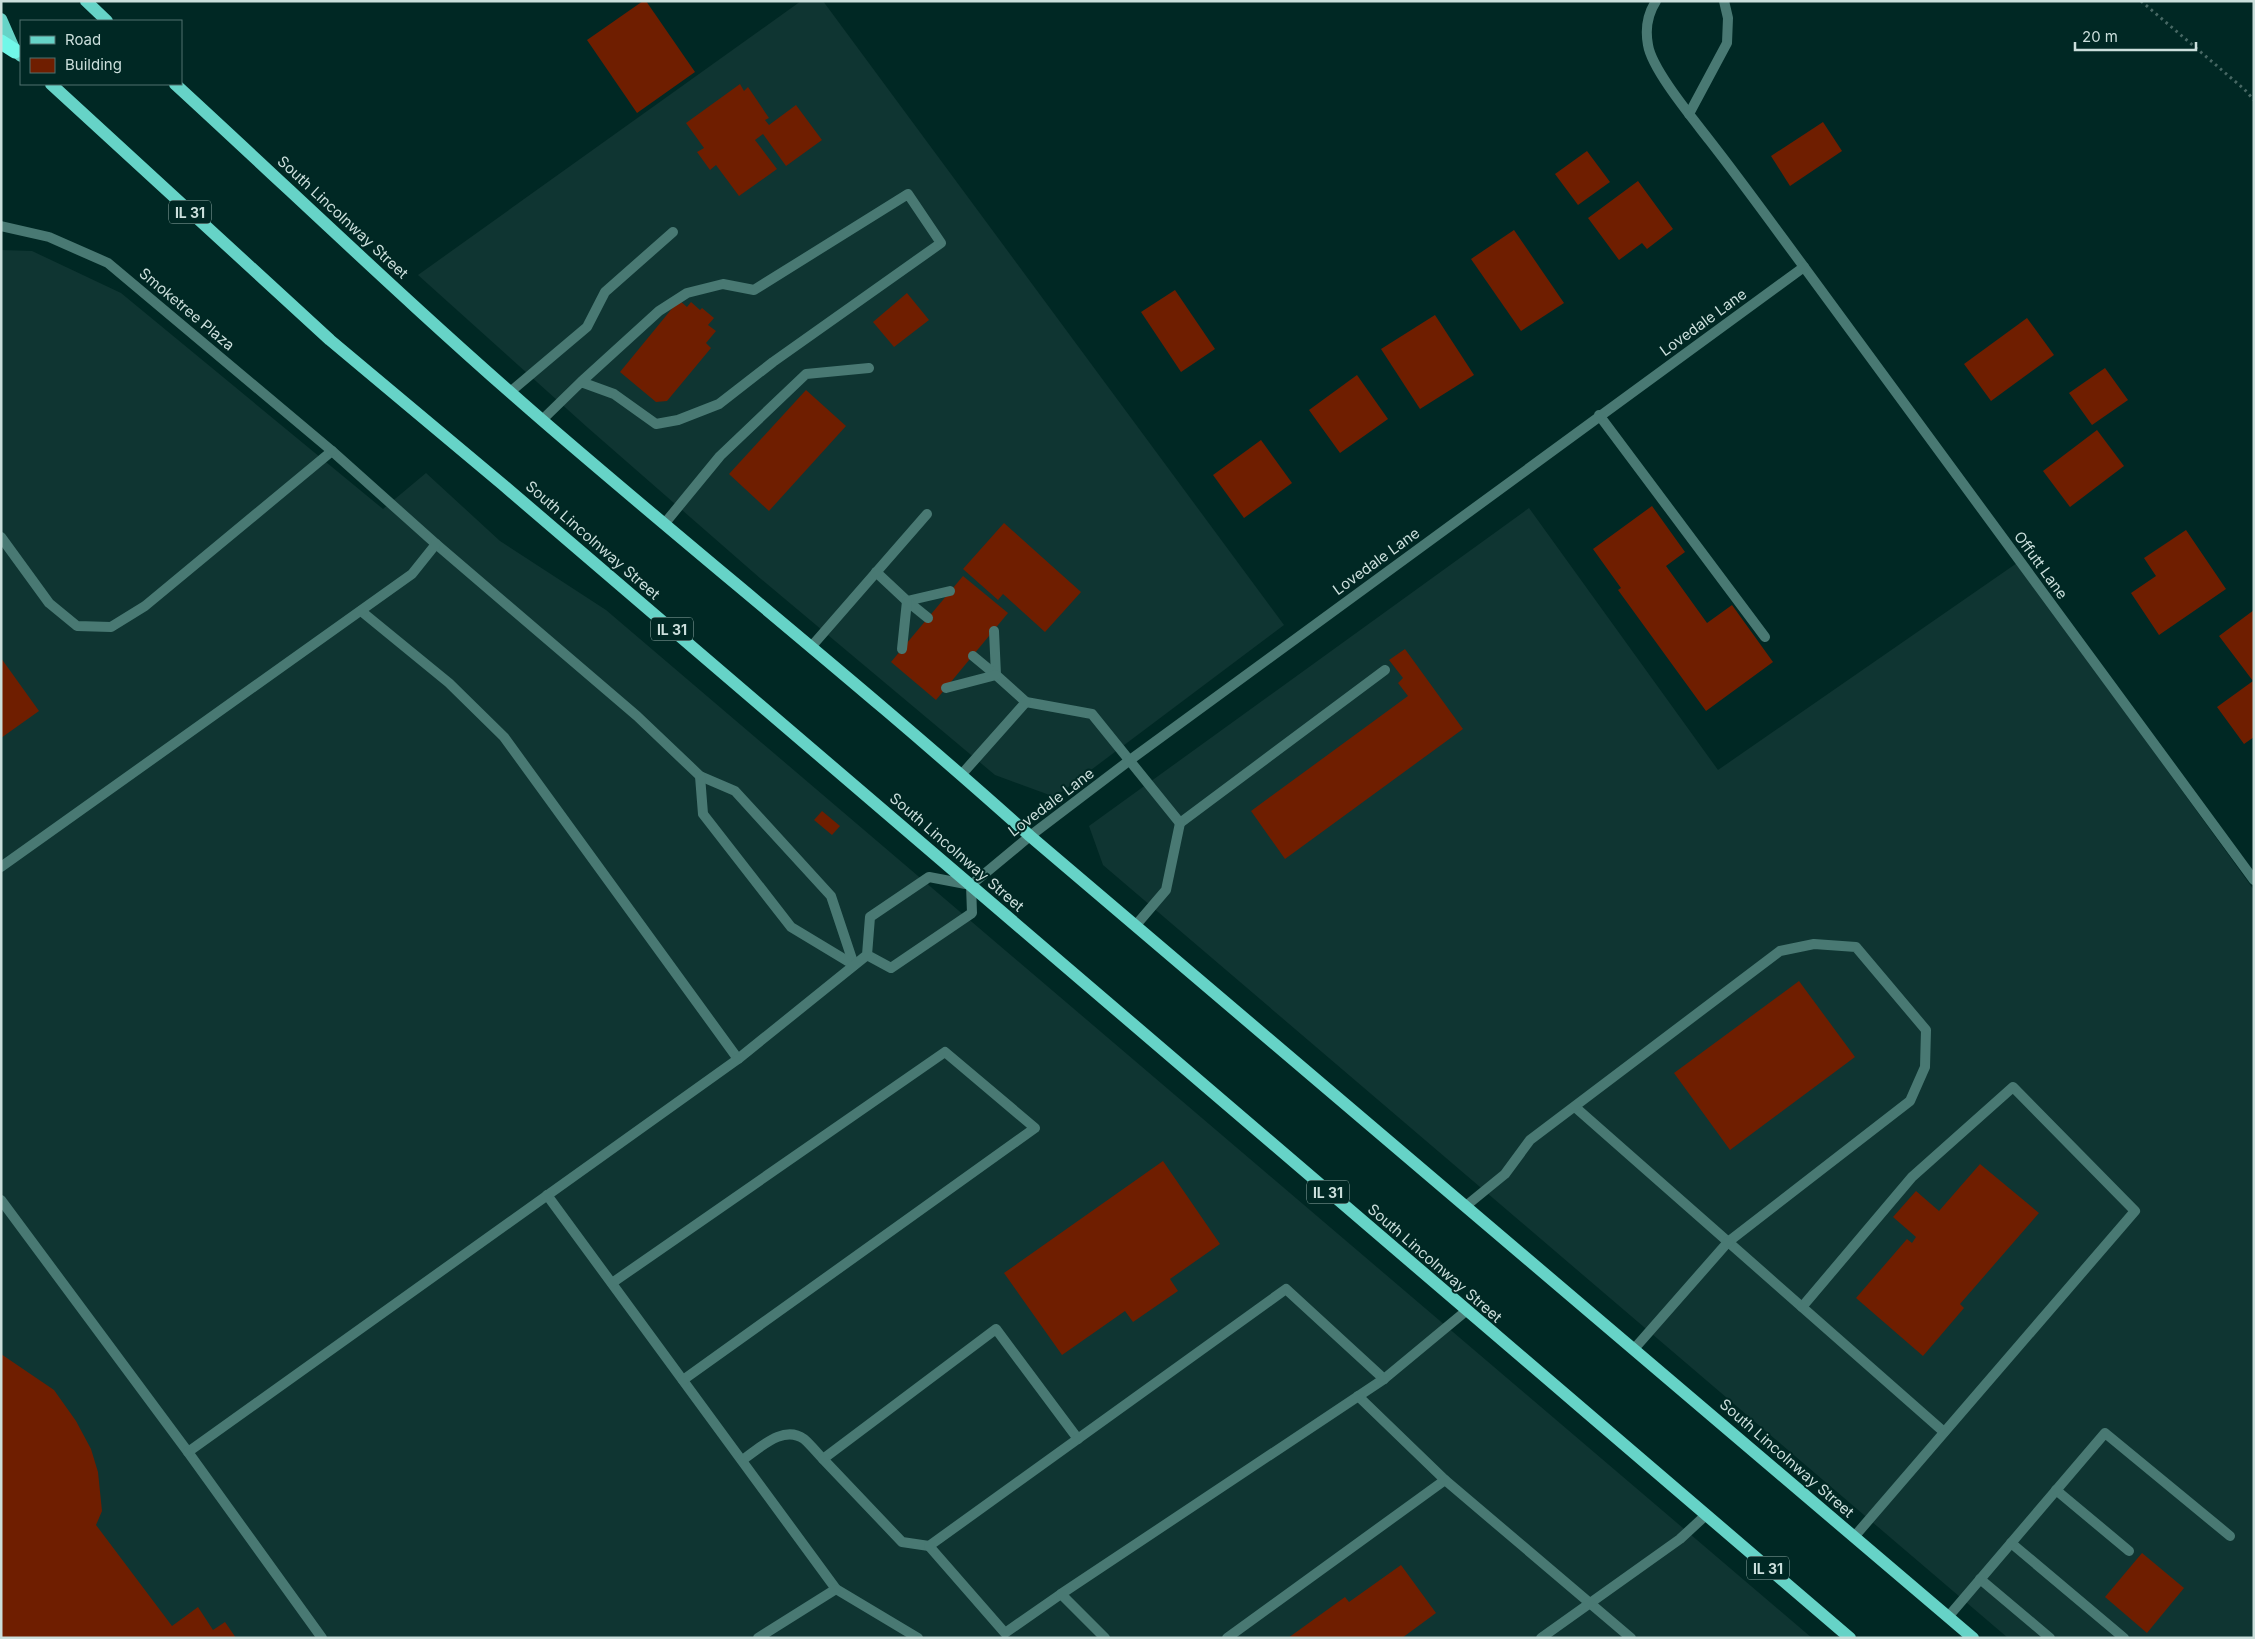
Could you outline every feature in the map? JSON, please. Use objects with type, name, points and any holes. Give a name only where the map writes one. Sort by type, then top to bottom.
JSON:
[{"type":"highway","points":[[1,42],[18,54]]},
{"type":"main road","points":[[86,1],[106,20]]},
{"type":"main road","points":[[1,19],[18,54]]},
{"type":"main road","name":"South Lincolnway Street","points":[[52,85],[330,340],[502,484],[1850,1638]]},
{"type":"main road","name":"South Lincolnway Street","points":[[176,85],[542,420],[962,774],[1030,836],[1467,1205],[1973,1638]]},
{"type":"street","name":"Offutt Lane","points":[[1656,1],[1648,13],[1648,46],[1653,61],[1689,114],[1804,267],[2254,880]]},
{"type":"street","points":[[1689,114],[1727,44],[1728,18],[1724,1]]},
{"type":"street","points":[[542,420],[581,382],[659,311],[687,293],[723,284],[754,290],[908,194],[941,243],[774,362],[719,404],[678,420],[656,424],[614,394],[581,382]]},
{"type":"street","name":"Smoketree Plaza","points":[[1,226],[49,237],[108,263],[332,451],[436,544],[637,716],[700,776]]},
{"type":"street","points":[[510,392],[587,327],[604,292],[672,232]]},
{"type":"street","name":"Lovedale Lane","points":[[971,885],[1030,836],[1130,760],[1599,415],[1804,267]]},
{"type":"street","points":[[664,523],[720,456],[806,374],[869,368]]},
{"type":"street","points":[[1599,415],[1765,637]]},
{"type":"street","points":[[1,537],[49,603],[77,626],[110,627],[145,606],[332,451]]},
{"type":"street","points":[[811,647],[927,514]]},
{"type":"street","points":[[1,867],[412,574],[436,544]]},
{"type":"street","points":[[876,572],[928,618]]},
{"type":"street","points":[[907,601],[950,591]]},
{"type":"street","points":[[902,649],[907,601]]},
{"type":"street","points":[[361,611],[449,683],[504,737],[738,1059]]},
{"type":"street","points":[[994,631],[996,675]]},
{"type":"street","points":[[973,656],[1026,702],[1092,714],[1180,823]]},
{"type":"street","points":[[1136,925],[1166,890],[1180,823],[1385,670]]},
{"type":"street","points":[[946,688],[996,675]]},
{"type":"street","points":[[962,774],[1026,702]]},
{"type":"street","points":[[700,776],[735,791],[831,896],[854,965],[791,927],[703,814],[700,776]]},
{"type":"street","points":[[188,1452],[738,1059],[867,955],[870,917],[929,877],[971,885],[972,913],[954,926],[891,968],[867,955]]},
{"type":"street","points":[[1467,1205],[1504,1174],[1530,1140],[1780,951],[1814,944],[1856,947],[1926,1030],[1925,1066],[1910,1101],[1728,1242],[1634,1349]]},
{"type":"street","points":[[612,1283],[945,1052],[1035,1128],[683,1380]]},
{"type":"street","points":[[1802,1307],[1912,1177],[2013,1087],[2135,1211],[1854,1537]]},
{"type":"street","points":[[1575,1107],[1944,1432]]},
{"type":"street","points":[[547,1195],[836,1589],[918,1638]]},
{"type":"street","points":[[1,1200],[188,1452],[322,1638]]},
{"type":"street","points":[[930,1546],[1286,1289],[1384,1379]]},
{"type":"street","points":[[742,1460],[773,1439],[788,1434],[803,1438],[902,1542],[930,1546],[1005,1633],[1384,1379],[1466,1311]]},
{"type":"street","points":[[823,1459],[996,1329],[1078,1439]]},
{"type":"street","points":[[1358,1396],[1445,1480],[1632,1638]]},
{"type":"street","points":[[1948,1617],[2105,1433],[2230,1536]]},
{"type":"street","points":[[1228,1638],[1445,1480]]},
{"type":"street","points":[[2056,1490],[2128,1551]]},
{"type":"street","points":[[1541,1638],[1680,1539],[1706,1515]]},
{"type":"street","points":[[2011,1544],[2124,1638]]},
{"type":"street","points":[[1980,1579],[2050,1638]]},
{"type":"street","points":[[758,1638],[836,1589]]},
{"type":"street","points":[[1061,1594],[1105,1638]]},
{"type":"path","points":[[2141,1],[2244,89],[2254,100]]},
{"type":"shaded area","points":[[801,1],[823,1],[1284,625],[1055,797],[995,775],[761,579],[587,427],[418,275]]},
{"type":"shaded area","points":[[1,250],[32,251],[121,293],[383,509],[426,473],[500,541],[606,610],[1812,1638],[1,1638]]},
{"type":"shaded area","points":[[1529,508],[1718,770],[2017,563],[2254,890],[2254,1638],[2008,1638],[1103,865],[1089,826]]},
{"type":"building","points":[[643,1],[646,1],[695,72],[637,113],[587,40]]},
{"type":"building","points":[[740,84],[744,91],[748,87],[769,118],[765,120],[769,125],[796,105],[822,140],[786,166],[763,134],[755,140],[777,169],[739,196],[716,165],[710,170],[697,152],[704,148],[686,123]]},
{"type":"building","points":[[1823,122],[1842,151],[1790,186],[1771,156]]},
{"type":"building","points":[[1587,151],[1610,182],[1578,205],[1555,174]]},
{"type":"building","points":[[1638,181],[1673,229],[1647,249],[1642,243],[1619,260],[1588,218]]},
{"type":"building","points":[[1514,230],[1564,303],[1521,331],[1471,259]]},
{"type":"building","points":[[1175,290],[1215,349],[1181,372],[1141,312]]},
{"type":"building","points":[[907,293],[929,320],[894,347],[873,322]]},
{"type":"building","points":[[679,300],[687,307],[691,302],[714,318],[708,325],[716,331],[706,343],[711,348],[667,401],[656,402],[620,372]]},
{"type":"building","points":[[1435,315],[1474,375],[1420,409],[1381,349]]},
{"type":"building","points":[[2027,318],[2054,355],[1991,401],[1964,364]]},
{"type":"building","points":[[2105,368],[2128,400],[2092,425],[2069,393]]},
{"type":"building","points":[[1357,375],[1388,419],[1340,453],[1309,410]]},
{"type":"building","points":[[806,390],[846,426],[769,511],[729,474]]},
{"type":"building","points":[[2097,430],[2124,466],[2070,507],[2043,471]]},
{"type":"building","points":[[1261,440],[1292,483],[1244,518],[1213,475]]},
{"type":"building","points":[[1652,506],[1685,552],[1666,566],[1707,623],[1732,605],[1773,662],[1706,711],[1618,590],[1621,588],[1593,549]]},
{"type":"building","points":[[1004,523],[1081,592],[1045,632],[1003,594],[998,600],[963,569]]},
{"type":"building","points":[[2186,530],[2226,589],[2159,635],[2131,593],[2156,576],[2144,558]]},
{"type":"building","points":[[963,576],[1008,613],[936,700],[891,662]]},
{"type":"building","points":[[2254,610],[2254,737],[2244,744],[2217,707],[2253,681],[2219,636]]},
{"type":"building","points":[[1405,649],[1463,729],[1285,859],[1251,811],[1408,696],[1398,683],[1403,678],[1389,660]]},
{"type":"building","points":[[1,658],[39,711],[1,738]]},
{"type":"building","points":[[822,811],[840,826],[832,835],[814,820]]},
{"type":"building","points":[[1799,981],[1855,1057],[1730,1150],[1674,1073]]},
{"type":"building","points":[[1163,1161],[1220,1244],[1170,1279],[1178,1291],[1133,1322],[1125,1311],[1062,1355],[1004,1273]]},
{"type":"building","points":[[1980,1164],[2039,1213],[1960,1304],[1964,1308],[1923,1356],[1856,1298],[1907,1239],[1912,1243],[1916,1237],[1893,1217],[1916,1191],[1939,1211]]},
{"type":"building","points":[[1,1354],[54,1390],[76,1421],[91,1449],[98,1472],[102,1511],[96,1525],[172,1626],[198,1607],[213,1630],[225,1622],[236,1638],[1,1638]]},
{"type":"building","points":[[2142,1553],[2184,1588],[2147,1633],[2105,1597]]},
{"type":"building","points":[[1401,1565],[1436,1613],[1402,1638],[1288,1638],[1345,1597],[1349,1602]]}]
